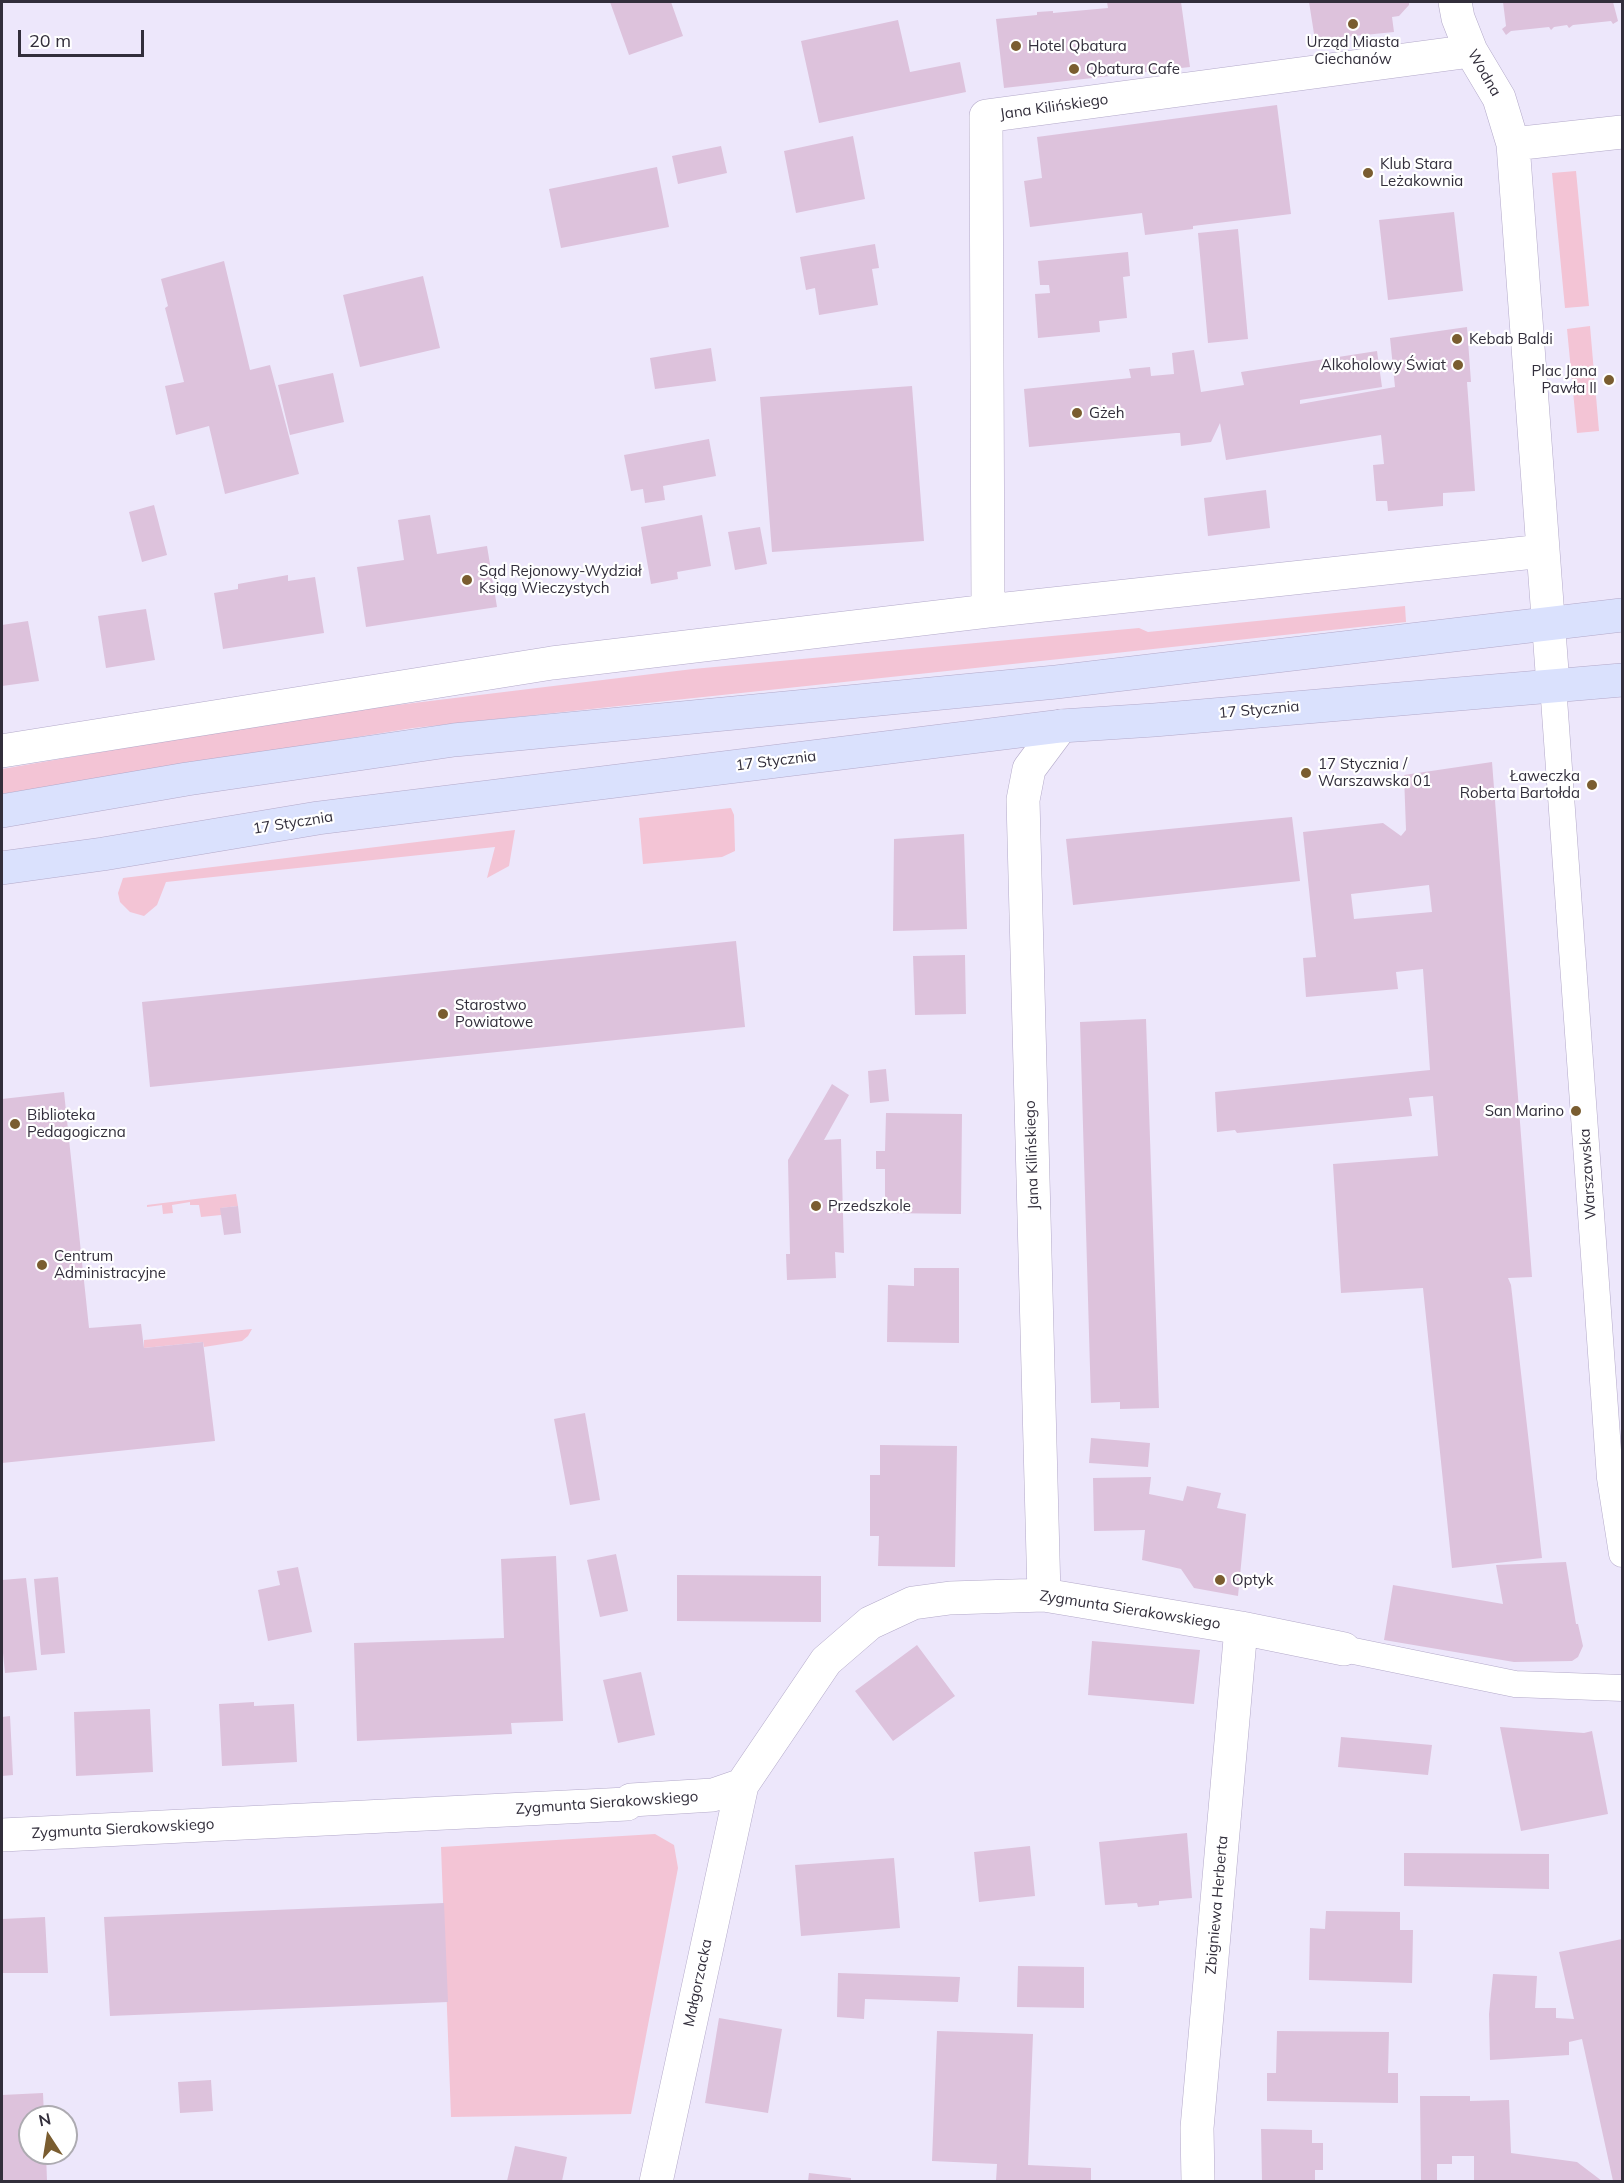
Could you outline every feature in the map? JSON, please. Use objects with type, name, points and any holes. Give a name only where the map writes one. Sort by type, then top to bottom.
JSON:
[{"type":"main road","points":[[2,811],[187,779],[454,740],[1056,682],[1623,615]]},
{"type":"main road","name":"17 Stycznia","points":[[2,868],[103,854],[330,816],[1061,726],[1623,680]]},
{"type":"street","name":"Wodna","points":[[1455,2],[1458,18],[1471,51],[1499,98],[1513,144]]},
{"type":"street","name":"Jana Kilińskiego","points":[[988,611],[986,116],[1471,51]]},
{"type":"street","points":[[1553,685],[1513,144],[1623,132]]},
{"type":"street","points":[[2,751],[552,663],[988,611],[1543,551]]},
{"type":"street","name":"Warszawska","points":[[1553,685],[1610,1478],[1623,1554]]},
{"type":"street","name":"Jana Kilińskiego","points":[[1044,1595],[1023,800],[1029,769],[1061,726]]},
{"type":"street","name":"Zygmunta Sierakowskiego","points":[[2,1835],[627,1804],[631,1800],[713,1795],[742,1785],[826,1660],[870,1623],[913,1603],[950,1598],[1044,1595],[1241,1628],[1515,1684],[1623,1688]]},
{"type":"street","name":"Zbigniewa Herberta","points":[[1197,2181],[1197,2128],[1241,1628]]},
{"type":"street","name":"Małgorzacka","points":[[656,2181],[742,1785]]},
{"type":"shaded area","points":[[1576,171],[1589,306],[1565,308],[1552,173]]},
{"type":"shaded area","points":[[1590,326],[1599,431],[1577,433],[1567,329]]},
{"type":"shaded area","points":[[1405,606],[1406,622],[413,728],[2,794],[2,769],[315,715],[693,669],[1139,628],[1148,632]]},
{"type":"shaded area","points":[[731,808],[734,815],[735,851],[722,857],[643,864],[639,818]]},
{"type":"shaded area","points":[[515,830],[509,866],[487,878],[495,847],[166,882],[157,905],[144,916],[130,912],[120,902],[118,893],[123,878]]},
{"type":"shaded area","points":[[236,1194],[238,1206],[221,1208],[221,1215],[201,1217],[199,1205],[190,1205],[190,1202],[172,1205],[173,1213],[163,1214],[162,1205],[147,1207],[147,1205]]},
{"type":"shaded area","points":[[252,1329],[242,1341],[204,1347],[203,1342],[144,1348],[144,1340]]},
{"type":"shaded area","points":[[655,1834],[674,1845],[678,1868],[631,2114],[451,2117],[441,1847]]},
{"type":"building","points":[[610,2],[671,2],[683,36],[629,55]]},
{"type":"building","points":[[1107,2],[1181,2],[1190,67],[1004,88],[996,19],[1037,15],[1037,12],[1053,11],[1053,13],[1108,8]]},
{"type":"building","name":"Urząd Miasta Ciechanów","points":[[1309,2],[1409,2],[1409,5],[1399,16],[1392,17],[1394,32],[1315,40]]},
{"type":"building","points":[[1503,2],[1613,2],[1618,21],[1613,24],[1611,21],[1573,25],[1569,28],[1567,25],[1554,27],[1551,30],[1549,27],[1511,31],[1506,35],[1502,29],[1506,26]]},
{"type":"building","points":[[898,20],[910,72],[960,62],[966,92],[819,123],[801,41]]},
{"type":"building","points":[[1277,105],[1291,214],[1193,226],[1193,229],[1145,235],[1142,213],[1030,227],[1024,181],[1042,178],[1037,137]]},
{"type":"building","points":[[853,136],[865,199],[796,213],[784,151]]},
{"type":"building","points":[[721,146],[727,173],[678,184],[672,156]]},
{"type":"building","points":[[657,167],[669,227],[561,248],[549,189]]},
{"type":"building","points":[[1454,212],[1463,291],[1388,300],[1379,220]]},
{"type":"building","points":[[1238,229],[1248,339],[1208,343],[1198,233]]},
{"type":"building","points":[[875,244],[879,268],[872,269],[878,305],[819,315],[815,288],[806,290],[800,257]]},
{"type":"building","points":[[1128,252],[1130,276],[1123,277],[1127,318],[1099,321],[1100,332],[1038,338],[1035,294],[1050,293],[1049,285],[1040,285],[1038,261]]},
{"type":"building","points":[[224,261],[250,370],[270,365],[299,474],[225,494],[209,426],[176,435],[165,386],[184,382],[165,308],[168,306],[161,279]]},
{"type":"building","points":[[423,276],[440,348],[360,367],[343,295]]},
{"type":"building","points":[[1467,327],[1471,382],[1467,382],[1475,491],[1443,493],[1443,506],[1388,511],[1387,501],[1376,501],[1373,465],[1384,464],[1381,435],[1226,460],[1220,423],[1211,442],[1181,446],[1180,433],[1176,433],[1029,447],[1024,389],[1131,378],[1129,369],[1150,367],[1151,376],[1174,374],[1172,353],[1194,350],[1201,392],[1244,385],[1241,372],[1377,351],[1382,387],[1300,400],[1300,404],[1395,387],[1390,338]]},
{"type":"building","points":[[711,348],[716,381],[655,389],[650,358]]},
{"type":"building","points":[[333,373],[344,422],[290,435],[278,385]]},
{"type":"building","points":[[912,386],[924,541],[772,552],[760,397]]},
{"type":"building","points":[[709,439],[716,476],[663,486],[665,500],[645,503],[643,489],[631,491],[624,455]]},
{"type":"building","points":[[1266,490],[1270,528],[1208,536],[1204,498]]},
{"type":"building","points":[[154,505],[167,555],[142,562],[129,512]]},
{"type":"building","points":[[430,515],[437,554],[487,546],[497,607],[366,627],[357,567],[404,560],[398,520]]},
{"type":"building","points":[[702,515],[711,566],[677,572],[678,579],[651,584],[641,527]]},
{"type":"building","points":[[760,527],[767,564],[735,570],[728,532]]},
{"type":"building","points":[[288,575],[288,581],[315,577],[324,633],[223,649],[214,593],[238,589],[238,584]]},
{"type":"building","points":[[146,609],[155,660],[106,668],[98,616]]},
{"type":"building","points":[[28,621],[39,681],[2,686],[2,625]]},
{"type":"building","points":[[1492,762],[1532,1277],[1508,1278],[1511,1285],[1542,1558],[1452,1568],[1423,1288],[1341,1293],[1333,1164],[1438,1156],[1433,1096],[1409,1098],[1412,1116],[1237,1133],[1235,1130],[1217,1132],[1215,1092],[1430,1070],[1423,969],[1396,972],[1398,989],[1306,997],[1303,958],[1316,957],[1303,832],[1383,823],[1401,836],[1406,830],[1404,775]],"holes":[[[1429,885],[1432,912],[1354,919],[1351,894]]]},
{"type":"building","points":[[1292,817],[1300,881],[1073,905],[1066,839]]},
{"type":"building","points":[[964,834],[967,929],[893,931],[894,839]]},
{"type":"building","name":"Starostwo Powiatowe","points":[[736,941],[745,1027],[150,1087],[142,1002]]},
{"type":"building","points":[[965,955],[966,1014],[915,1015],[913,956]]},
{"type":"building","points":[[1146,1019],[1159,1408],[1120,1409],[1120,1402],[1091,1403],[1080,1022]]},
{"type":"building","points":[[886,1069],[889,1101],[870,1103],[868,1071]]},
{"type":"building","name":"Przedszkole","points":[[832,1084],[849,1095],[824,1140],[841,1139],[844,1253],[835,1252],[836,1278],[787,1280],[786,1254],[790,1254],[788,1160]]},
{"type":"building","name":"Centrum Administracyjne","points":[[64,1092],[89,1328],[141,1324],[144,1348],[203,1342],[215,1441],[2,1463],[2,1099]]},
{"type":"building","points":[[886,1113],[962,1114],[961,1214],[885,1213],[885,1169],[876,1169],[876,1151],[885,1151]]},
{"type":"building","points":[[238,1206],[241,1233],[224,1235],[220,1208]]},
{"type":"building","points":[[914,1268],[959,1268],[959,1343],[887,1342],[888,1285],[914,1286]]},
{"type":"building","points":[[585,1413],[600,1500],[570,1505],[554,1419]]},
{"type":"building","points":[[1091,1438],[1150,1443],[1148,1467],[1089,1463]]},
{"type":"building","points":[[880,1445],[957,1446],[955,1567],[878,1566],[879,1536],[870,1536],[870,1475],[880,1475]]},
{"type":"building","points":[[1151,1477],[1149,1494],[1183,1501],[1187,1486],[1221,1493],[1217,1508],[1246,1514],[1238,1596],[1194,1588],[1181,1569],[1142,1560],[1145,1530],[1094,1531],[1093,1478]]},
{"type":"building","points":[[616,1554],[628,1611],[600,1617],[587,1560]]},
{"type":"building","points":[[556,1556],[563,1721],[511,1723],[512,1734],[357,1741],[354,1643],[504,1638],[501,1559]]},
{"type":"building","points":[[1566,1562],[1576,1624],[1578,1624],[1583,1646],[1578,1657],[1572,1661],[1514,1662],[1384,1640],[1393,1585],[1503,1604],[1496,1565]]},
{"type":"building","points":[[298,1567],[312,1632],[268,1641],[258,1590],[280,1585],[277,1571]]},
{"type":"building","points":[[677,1575],[821,1576],[821,1622],[677,1621]]},
{"type":"building","points":[[58,1577],[65,1653],[41,1655],[34,1579]]},
{"type":"building","points":[[26,1578],[37,1670],[5,1673],[2,1643],[2,1580]]},
{"type":"building","points":[[1092,1641],[1200,1650],[1194,1704],[1088,1695]]},
{"type":"building","points":[[917,1645],[955,1696],[893,1741],[855,1691]]},
{"type":"building","points":[[641,1672],[655,1735],[618,1743],[603,1680]]},
{"type":"building","points":[[254,1702],[254,1706],[294,1704],[297,1762],[222,1766],[219,1704]]},
{"type":"building","points":[[150,1709],[153,1772],[76,1776],[74,1712]]},
{"type":"building","points":[[10,1716],[13,1775],[2,1776],[2,1717]]},
{"type":"building","points":[[1500,1727],[1584,1733],[1592,1731],[1608,1814],[1521,1831]]},
{"type":"building","points":[[1341,1737],[1432,1745],[1428,1775],[1338,1767]]},
{"type":"building","points":[[1187,1833],[1192,1898],[1159,1901],[1159,1905],[1138,1907],[1137,1903],[1105,1905],[1099,1842]]},
{"type":"building","points":[[1030,1846],[1035,1896],[979,1902],[974,1852]]},
{"type":"building","points":[[1404,1853],[1549,1854],[1549,1889],[1404,1886]]},
{"type":"building","points":[[894,1858],[900,1928],[801,1936],[795,1865]]},
{"type":"building","points":[[444,1903],[448,2002],[110,2016],[104,1917]]},
{"type":"building","points":[[1326,1911],[1400,1912],[1400,1930],[1413,1930],[1412,1983],[1309,1980],[1310,1928],[1325,1929]]},
{"type":"building","points":[[45,1917],[48,1973],[2,1973],[2,1919]]},
{"type":"building","points":[[1622,1939],[1622,2181],[1613,2181],[1582,2039],[1569,2042],[1569,2055],[1490,2060],[1489,2014],[1493,1974],[1537,1976],[1535,2008],[1556,2008],[1556,2018],[1574,2019],[1559,1952]]},
{"type":"building","points":[[1018,1966],[1084,1967],[1084,2008],[1017,2007]]},
{"type":"building","points":[[838,1973],[960,1977],[958,2002],[865,1999],[864,2019],[837,2017]]},
{"type":"building","points":[[719,2018],[782,2029],[768,2113],[705,2103]]},
{"type":"building","points":[[937,2031],[1033,2034],[1028,2165],[1091,2168],[1091,2181],[996,2181],[997,2164],[932,2161]]},
{"type":"building","points":[[1277,2031],[1389,2032],[1388,2073],[1398,2073],[1398,2103],[1267,2101],[1267,2073],[1276,2073]]},
{"type":"building","points":[[211,2080],[213,2111],[180,2113],[178,2082]]},
{"type":"building","points":[[43,2093],[44,2105],[18,2105],[18,2165],[46,2165],[47,2181],[2,2181],[2,2095]]},
{"type":"building","points":[[1420,2096],[1470,2096],[1470,2101],[1509,2100],[1511,2153],[1577,2162],[1602,2181],[1474,2181],[1474,2156],[1452,2156],[1452,2164],[1437,2164],[1437,2181],[1421,2181]]},
{"type":"building","points":[[1261,2129],[1312,2130],[1312,2143],[1323,2143],[1323,2170],[1315,2170],[1315,2181],[1262,2181]]},
{"type":"building","points":[[515,2146],[567,2157],[562,2181],[507,2181]]},
{"type":"building","points":[[809,2173],[851,2178],[851,2181],[808,2181]]},
{"type":"place","name":"Urząd Miasta Ciechanów","points":[[1353,24]]},
{"type":"place","name":"Hotel Qbatura","points":[[1016,46]]},
{"type":"place","name":"Qbatura Cafe","points":[[1074,69]]},
{"type":"place","name":"Klub Stara Leżakownia","points":[[1368,173]]},
{"type":"place","name":"Kebab Baldi","points":[[1457,339]]},
{"type":"place","name":"Alkoholowy Świat","points":[[1458,365]]},
{"type":"place","name":"Plac Jana Pawła II","points":[[1609,380]]},
{"type":"place","name":"Gżeh","points":[[1077,413]]},
{"type":"place","name":"Sąd Rejonowy-Wydział Ksiąg Wieczystych","points":[[467,580]]},
{"type":"place","name":"17 Stycznia / Warszawska 01","points":[[1306,773]]},
{"type":"place","name":"Ławeczka Roberta Bartołda","points":[[1592,785]]},
{"type":"place","name":"Starostwo Powiatowe","points":[[443,1014]]},
{"type":"place","name":"San Marino","points":[[1576,1111]]},
{"type":"place","name":"Biblioteka Pedagogiczna","points":[[15,1124]]},
{"type":"place","name":"Przedszkole","points":[[816,1206]]},
{"type":"place","name":"Centrum Administracyjne","points":[[42,1265]]},
{"type":"place","name":"Optyk","points":[[1220,1580]]}]
